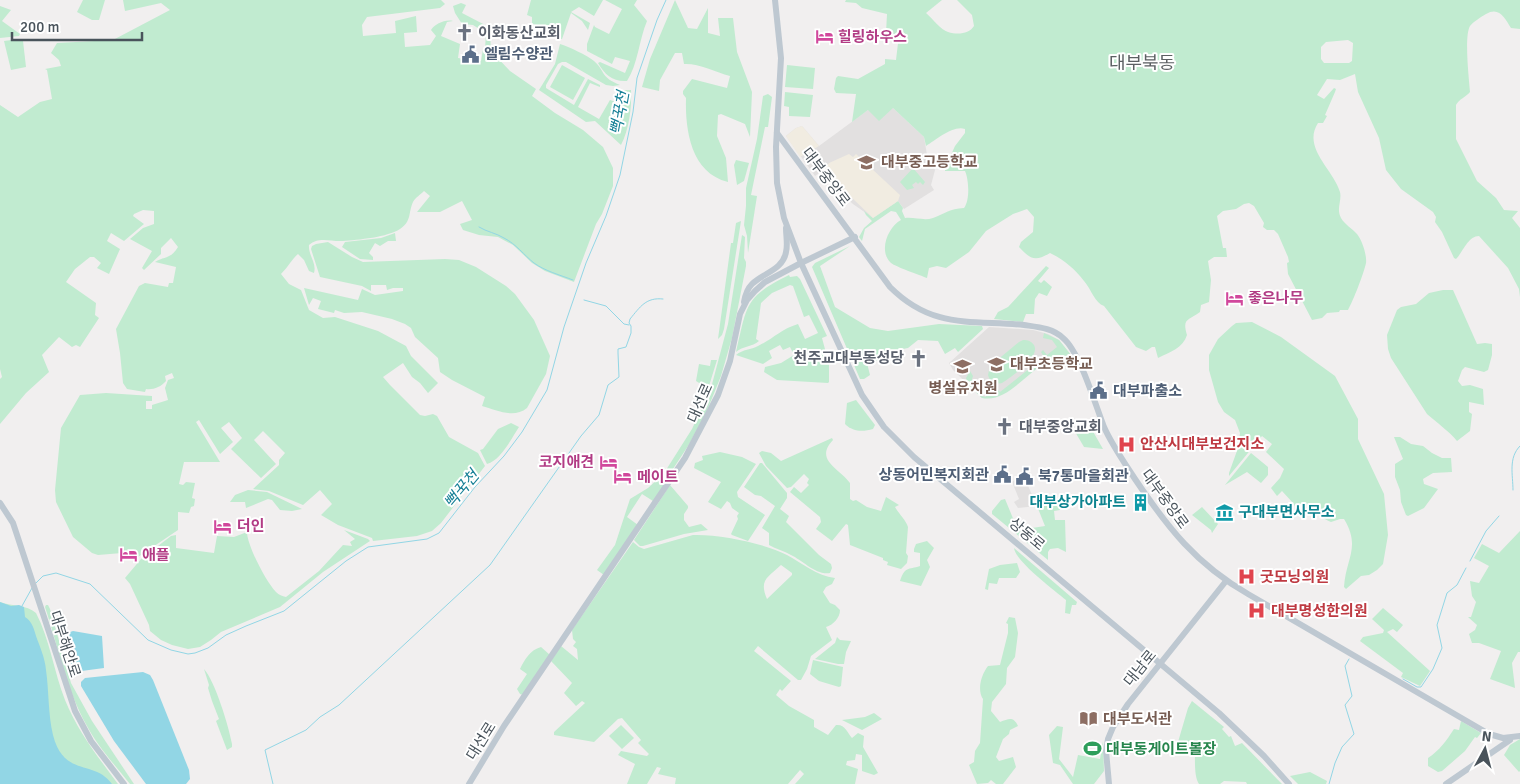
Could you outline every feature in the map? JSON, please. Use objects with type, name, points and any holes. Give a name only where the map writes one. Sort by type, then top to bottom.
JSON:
[{"type":"street","points":[[775,0],[781,58],[776,162],[778,194],[786,222],[801,263],[855,237]]},
{"type":"street","name":"대부중앙로","points":[[777,133],[890,286],[907,302],[928,314],[953,321],[1040,327],[1052,331],[1064,339],[1074,351],[1105,429],[1124,463],[1183,544],[1199,560],[1226,581],[1500,742],[1517,737]]},
{"type":"street","points":[[776,162],[784,153],[789,153],[793,156]]},
{"type":"street","points":[[740,314],[752,284],[778,266],[786,255],[786,222]]},
{"type":"street","name":"대선로","points":[[468,784],[504,726],[686,458],[718,395],[730,361],[740,314],[747,300],[760,286],[801,263]]},
{"type":"street","name":"상동로","points":[[801,263],[857,387],[874,414],[890,434],[1242,733],[1289,784]]},
{"type":"street","name":"대부해안로","points":[[0,502],[13,523],[75,711],[92,741],[124,784]]},
{"type":"street","name":"대남로","points":[[1109,784],[1106,756],[1110,733],[1128,704],[1226,581]]},
{"type":"street","points":[[1446,784],[1500,742]]},
{"type":"shaded area","name":"대부중고등학교","points":[[893,108],[924,137],[927,155],[935,170],[931,185],[934,190],[904,209],[898,201],[873,218],[853,204],[819,173],[815,176],[786,136],[802,126],[819,146],[868,110]]},
{"type":"shaded area","name":"대부초등학교","points":[[989,327],[1033,330],[1048,334],[1059,340],[1071,355],[1054,359],[1041,365],[1003,394],[982,398],[953,370],[949,363]]},
{"type":"shaded area","points":[[1020,475],[1023,480],[1025,479],[1037,506],[1018,508],[1014,502],[1019,499],[1012,482]]},
{"type":"green space","points":[[83,0],[105,0],[99,20],[92,20],[77,12]]},
{"type":"green space","points":[[123,0],[441,0],[445,4],[440,8],[367,17],[362,25],[363,36],[396,33],[395,21],[416,16],[417,32],[404,33],[405,47],[430,45],[436,36],[431,30],[444,21],[453,21],[447,22],[441,36],[460,44],[458,58],[481,61],[483,49],[485,48],[486,34],[490,32],[491,51],[510,71],[536,89],[532,96],[583,130],[603,147],[613,168],[613,186],[574,282],[545,271],[532,263],[513,245],[498,237],[479,235],[463,230],[460,224],[472,220],[462,201],[440,212],[417,212],[430,196],[424,191],[411,206],[408,220],[404,226],[395,232],[364,239],[313,242],[309,245],[315,269],[314,273],[309,271],[304,260],[298,254],[281,274],[289,284],[301,290],[309,310],[323,318],[335,317],[378,331],[406,346],[411,356],[438,383],[428,393],[412,377],[403,363],[383,377],[420,415],[433,414],[437,416],[449,437],[478,453],[485,466],[441,523],[432,531],[417,536],[373,541],[372,538],[338,525],[321,515],[332,504],[320,490],[303,505],[269,491],[253,489],[279,465],[279,460],[285,453],[263,431],[254,440],[276,464],[261,478],[231,449],[242,438],[229,422],[221,428],[233,442],[220,454],[199,420],[196,422],[220,462],[184,462],[179,484],[183,485],[186,482],[195,483],[192,498],[195,499],[194,506],[191,507],[189,513],[178,512],[178,530],[138,557],[131,550],[122,553],[98,555],[92,553],[73,537],[56,502],[55,490],[61,428],[80,395],[106,393],[152,396],[152,401],[146,401],[146,409],[152,409],[152,405],[168,400],[165,388],[168,380],[174,378],[172,373],[165,376],[166,381],[162,385],[146,389],[145,392],[127,389],[123,383],[116,329],[139,286],[145,283],[168,287],[169,283],[173,283],[176,267],[155,262],[170,255],[178,247],[171,238],[161,248],[161,254],[144,270],[142,268],[152,251],[130,239],[143,228],[154,224],[154,211],[143,210],[134,214],[133,216],[144,224],[124,241],[111,233],[107,241],[120,249],[109,274],[97,268],[101,263],[94,257],[90,257],[75,269],[66,282],[96,303],[95,315],[99,318],[80,347],[76,345],[72,347],[59,337],[42,355],[49,372],[26,393],[0,424],[0,379],[2,377],[0,369],[0,105],[18,117],[40,102],[52,99],[47,70],[45,69],[61,66],[59,60],[51,53],[57,43],[113,40],[170,10],[161,3],[125,11]]},
{"type":"green space","points":[[531,0],[603,0],[594,16],[579,7],[571,12],[590,23],[588,30],[582,21],[571,13],[562,39],[559,39],[532,23],[532,17],[527,15]]},
{"type":"green space","points":[[605,0],[637,0],[634,5],[647,21],[634,67],[627,81],[610,77],[598,63],[600,62],[625,73],[630,61],[615,57],[612,64],[587,51],[587,44],[594,25],[609,34],[622,9]]},
{"type":"green space","points":[[675,0],[688,28],[697,29],[708,8],[708,33],[720,36],[718,18],[733,18],[737,52],[752,92],[750,137],[745,124],[721,114],[718,115],[717,136],[726,158],[728,182],[706,170],[698,160],[689,136],[686,98],[683,91],[692,79],[727,88],[730,76],[701,66],[684,64],[682,53],[675,53],[660,80],[659,91],[642,87],[650,59]]},
{"type":"green space","points":[[846,0],[942,0],[926,13],[945,31],[959,34],[969,31],[974,26],[972,15],[957,0],[1520,0],[1520,29],[1511,28],[1501,14],[1495,11],[1486,14],[1470,26],[1467,48],[1470,92],[1456,105],[1456,139],[1477,181],[1496,198],[1504,210],[1518,211],[1512,218],[1520,228],[1520,297],[1519,289],[1508,268],[1479,236],[1472,239],[1456,259],[1454,258],[1442,232],[1435,222],[1436,217],[1433,212],[1401,189],[1386,170],[1379,138],[1358,92],[1355,74],[1340,80],[1327,79],[1317,95],[1324,99],[1334,88],[1336,89],[1325,115],[1327,116],[1323,123],[1318,123],[1314,132],[1316,150],[1340,192],[1339,211],[1341,218],[1359,237],[1365,252],[1365,268],[1348,310],[1327,313],[1322,318],[1312,320],[1288,274],[1288,257],[1278,234],[1274,230],[1267,230],[1263,227],[1264,223],[1254,206],[1249,203],[1236,209],[1223,211],[1217,216],[1223,248],[1226,248],[1227,257],[1214,257],[1208,261],[1211,280],[1209,302],[1201,305],[1200,312],[1187,321],[1185,326],[1187,335],[1182,343],[1158,358],[1155,347],[1146,351],[1136,347],[1104,306],[1096,299],[1080,276],[1060,258],[1050,253],[1040,258],[1033,258],[1019,247],[1021,242],[1033,232],[1034,217],[1027,209],[1013,214],[986,231],[969,252],[946,268],[937,266],[929,268],[927,278],[898,267],[887,258],[885,246],[892,228],[901,220],[896,212],[891,211],[865,229],[862,241],[859,237],[864,228],[872,221],[864,211],[873,218],[898,201],[903,208],[902,211],[905,218],[926,219],[951,210],[964,208],[968,190],[965,171],[945,171],[945,168],[955,146],[965,133],[965,129],[960,128],[950,131],[926,146],[924,137],[893,108],[879,121],[868,110],[852,122],[856,94],[836,93],[834,89],[836,78],[838,76],[858,79],[885,64],[885,59],[896,60],[899,35],[886,33],[887,14],[862,8],[856,3],[845,2]],"holes":[[[1348,40],[1353,43],[1352,61],[1349,63],[1324,63],[1321,59],[1321,47],[1326,42]]]},
{"type":"green space","points":[[461,3],[466,5],[462,13],[487,26],[484,32],[473,25],[462,24],[453,6]]},
{"type":"green space","points":[[0,6],[11,10],[2,21],[20,34],[19,36],[0,38]]},
{"type":"green space","points":[[19,39],[23,41],[26,67],[11,70],[4,41]]},
{"type":"green space","points":[[560,44],[578,51],[591,59],[598,65],[606,77],[620,85],[606,85],[566,62],[562,62],[558,64],[546,88],[574,105],[588,79],[600,85],[600,87],[590,83],[578,107],[599,119],[610,100],[622,104],[627,94],[622,90],[631,90],[629,118],[621,145],[595,121],[586,122],[539,90],[555,64]]},
{"type":"green space","points":[[562,65],[585,78],[573,100],[550,87]]},
{"type":"green space","points":[[787,65],[815,68],[813,89],[785,87]]},
{"type":"green space","points":[[785,92],[813,95],[810,117],[789,116],[789,107],[784,106]]},
{"type":"green space","points":[[768,94],[772,97],[768,127],[765,127],[751,195],[757,196],[748,253],[744,225],[746,188],[757,139],[763,96]]},
{"type":"green space","points":[[736,160],[749,163],[744,181],[737,185],[734,165]]},
{"type":"green space","points":[[913,168],[925,182],[923,185],[920,182],[918,184],[916,182],[912,185],[914,188],[907,190],[900,182]]},
{"type":"green space","points":[[741,221],[724,329],[718,339],[731,243],[733,243],[736,223]]},
{"type":"green space","points":[[395,233],[396,241],[388,241],[380,246],[375,243],[369,253],[373,260],[360,259],[342,247],[345,242],[381,238]]},
{"type":"green space","points":[[742,235],[745,237],[744,258],[746,266],[732,338],[721,376],[706,413],[669,475],[666,473],[666,470],[692,429],[711,388],[728,324]]},
{"type":"green space","points":[[328,242],[363,262],[459,260],[476,267],[506,286],[515,294],[534,320],[550,356],[546,374],[527,408],[511,413],[482,406],[485,397],[440,372],[438,358],[415,337],[411,328],[405,324],[362,312],[344,313],[335,310],[334,313],[318,309],[321,301],[313,298],[309,305],[304,288],[358,300],[362,289],[375,295],[403,291],[403,288],[387,290],[386,285],[371,285],[371,291],[362,286],[320,277],[311,249],[316,244]]},
{"type":"green space","points":[[850,246],[820,266],[835,307],[870,328],[888,331],[939,324],[982,326],[983,329],[958,352],[955,348],[945,354],[938,341],[918,340],[908,348],[898,350],[899,355],[867,363],[870,375],[860,379],[812,267],[815,263]]},
{"type":"green space","points":[[1046,266],[1049,268],[1038,281],[1041,283],[1044,280],[1052,287],[1047,296],[1039,293],[1035,299],[1034,314],[1026,314],[1023,322],[994,319],[998,312],[1008,307]]},
{"type":"green space","points":[[789,275],[790,277],[797,276],[800,279],[827,336],[822,338],[829,364],[828,383],[777,380],[764,372],[765,367],[781,363],[794,355],[790,347],[783,350],[780,345],[769,351],[772,358],[763,364],[736,355],[758,346],[798,324],[805,339],[818,333],[809,315],[804,317],[793,286],[790,285],[772,293],[761,303],[756,339],[759,341],[736,352],[750,304],[763,290]]},
{"type":"green space","points":[[1453,290],[1477,344],[1492,344],[1492,355],[1488,370],[1484,372],[1465,367],[1458,381],[1462,386],[1470,385],[1483,389],[1484,405],[1469,402],[1469,412],[1472,414],[1470,431],[1457,441],[1427,414],[1391,358],[1388,349],[1387,335],[1397,310],[1401,307],[1416,304],[1429,293]]},
{"type":"green space","points":[[1252,322],[1281,337],[1335,376],[1358,419],[1358,439],[1384,494],[1388,535],[1383,564],[1369,575],[1361,576],[1346,589],[1344,587],[1345,577],[1352,545],[1349,529],[1344,519],[1331,522],[1313,514],[1300,516],[1293,503],[1282,491],[1277,496],[1271,488],[1280,478],[1284,469],[1266,452],[1272,444],[1262,436],[1229,476],[1238,448],[1240,433],[1235,420],[1224,412],[1218,402],[1209,370],[1209,355],[1218,339],[1232,326],[1236,323]]},
{"type":"green space","points":[[1044,333],[1059,340],[1071,355],[1045,363],[1014,388],[999,396],[982,398],[967,384],[966,378],[970,371],[973,376],[972,379],[982,396],[986,397],[986,395],[998,389],[1000,392],[1044,357],[1041,352],[1043,350],[1047,355],[1057,347],[1052,340],[1043,338]]},
{"type":"green space","points":[[1023,340],[1029,341],[1034,345],[1035,350],[1029,361],[1018,372],[1002,383],[997,384],[993,382],[988,375],[990,366]]},
{"type":"green space","points":[[711,360],[717,360],[707,388],[696,381],[699,364],[710,366]]},
{"type":"green space","points":[[856,400],[875,425],[873,429],[858,431],[851,429],[845,424],[847,403]]},
{"type":"green space","points":[[1087,421],[1103,449],[1084,447],[1074,430]]},
{"type":"green space","points":[[511,423],[519,427],[501,454],[487,464],[480,450],[483,449],[498,429]]},
{"type":"green space","points":[[1394,437],[1400,437],[1411,444],[1423,446],[1442,458],[1451,458],[1452,472],[1433,473],[1423,479],[1424,484],[1438,489],[1424,508],[1408,516],[1401,502],[1400,490],[1395,477],[1395,464],[1403,459]]},
{"type":"green space","points":[[832,438],[833,440],[826,453],[827,458],[850,483],[850,499],[881,511],[886,497],[899,505],[895,507],[908,527],[907,563],[901,569],[887,565],[888,562],[883,560],[883,558],[850,545],[848,525],[846,524],[832,541],[816,529],[821,522],[820,517],[790,492],[794,487],[801,493],[809,485],[807,483],[809,479],[804,474],[791,487],[787,488],[766,466],[759,453],[762,451],[771,453],[781,461]]},
{"type":"green space","points":[[720,452],[742,457],[756,464],[737,492],[738,497],[765,515],[748,541],[731,534],[739,513],[732,508],[730,503],[727,501],[721,509],[708,502],[721,482],[694,468],[695,463],[703,460],[702,456]]},
{"type":"green space","points":[[1251,453],[1268,467],[1268,475],[1261,483],[1247,472],[1225,485]]},
{"type":"green space","points":[[760,463],[787,493],[787,498],[780,509],[789,516],[786,522],[819,555],[831,564],[830,573],[815,570],[795,557],[769,545],[769,533],[762,528],[775,506],[744,487]]},
{"type":"green space","points":[[663,477],[667,481],[653,501],[642,494],[627,517],[638,525],[604,575],[597,570],[615,545],[630,499]]},
{"type":"green space","points":[[670,485],[688,506],[684,514],[684,520],[689,527],[701,524],[708,530],[684,534],[640,546],[634,540]]},
{"type":"green space","points":[[248,490],[267,492],[302,509],[292,511],[280,510],[272,500],[268,499],[246,508],[245,502],[230,502],[235,495]]},
{"type":"green space","points":[[1005,499],[1019,530],[1045,526],[1037,506],[1058,500],[1060,510],[1054,511],[1055,520],[1065,520],[1066,552],[1058,548],[1050,549],[1048,560],[992,514],[992,511],[1001,500]]},
{"type":"green space","points":[[1202,507],[1218,524],[1212,533],[1211,530],[1192,515]]},
{"type":"green space","points":[[344,530],[370,541],[323,572],[280,607],[221,632],[200,647],[188,649],[172,645],[161,640],[150,631],[130,584],[125,578],[141,559],[171,536],[176,535],[176,548],[214,553],[217,536],[234,537],[247,532],[254,554],[267,580],[277,593],[286,597],[319,571],[343,545],[352,546],[350,542],[355,539]]},
{"type":"green space","points":[[1520,531],[1520,652],[1518,652],[1512,663],[1515,688],[1490,679],[1501,651],[1479,643],[1472,643],[1469,634],[1475,630],[1477,625],[1468,617],[1471,617],[1476,602],[1472,596],[1470,581],[1479,583],[1489,566],[1474,558],[1482,544],[1499,553]]},
{"type":"green space","points":[[693,535],[728,538],[754,543],[777,551],[816,572],[835,578],[832,584],[826,587],[823,592],[830,603],[840,610],[836,621],[826,627],[832,640],[811,656],[801,680],[798,680],[758,646],[754,651],[791,681],[782,691],[780,689],[776,695],[789,706],[814,720],[814,727],[828,735],[836,725],[839,725],[846,729],[852,738],[858,733],[864,736],[863,747],[878,773],[874,775],[862,771],[862,755],[856,754],[855,760],[847,761],[846,765],[858,769],[855,784],[795,784],[804,774],[800,770],[788,784],[675,784],[676,778],[658,774],[661,768],[657,767],[647,784],[627,784],[635,764],[618,755],[621,751],[647,756],[649,754],[638,743],[641,740],[622,718],[618,719],[594,742],[554,735],[554,732],[585,703],[582,701],[576,706],[564,693],[572,683],[551,661],[561,646],[578,660],[577,649],[573,646],[576,642],[573,639],[572,630],[633,542],[644,549]],"holes":[[[781,565],[792,575],[767,599],[764,583],[768,576]]]},
{"type":"green space","points":[[927,541],[934,548],[927,560],[930,567],[921,586],[900,581],[905,571],[920,566],[920,553],[914,552],[914,549],[916,544]]},
{"type":"green space","points":[[1014,548],[1077,602],[1076,605],[1072,605],[1070,614],[1065,613],[1066,600],[1021,561]]},
{"type":"green space","points":[[1017,563],[1020,572],[1016,578],[999,578],[997,584],[989,583],[988,590],[985,589],[989,569],[1000,565]]},
{"type":"green space","points":[[0,602],[28,608],[36,613],[45,634],[61,689],[70,712],[89,744],[118,784],[0,784]]},
{"type":"green space","points":[[46,605],[50,609],[71,683],[92,721],[134,784],[130,784],[101,749],[80,712],[63,667]]},
{"type":"green space","points":[[1383,608],[1403,625],[1397,632],[1393,629],[1387,632],[1430,671],[1420,686],[1401,677],[1403,673],[1360,641],[1363,637],[1383,633],[1384,630],[1372,619]]},
{"type":"green space","points":[[1009,617],[1015,618],[1018,633],[1015,657],[1007,668],[1006,684],[992,702],[991,711],[1000,722],[1008,719],[1018,726],[1010,730],[1009,734],[1003,739],[996,757],[999,761],[1013,757],[1016,767],[1003,784],[996,784],[991,780],[988,783],[977,784],[969,765],[974,762],[975,751],[980,743],[983,699],[980,691],[981,682],[988,666],[1000,665],[1008,633],[1008,624],[1006,623]]},
{"type":"green space","points":[[837,637],[840,640],[851,641],[846,652],[844,664],[815,659],[835,643]]},
{"type":"green space","points":[[541,647],[550,655],[523,695],[520,694],[517,689],[527,674],[520,669],[526,658],[537,648]]},
{"type":"green space","points":[[813,660],[843,667],[841,686],[819,681],[810,674]]},
{"type":"green space","points":[[204,669],[213,683],[228,727],[232,747],[227,750],[216,721],[219,719],[208,688],[209,685]]},
{"type":"green space","points":[[1192,701],[1224,727],[1222,729],[1229,737],[1231,736],[1235,746],[1242,743],[1282,784],[1247,784],[1246,782],[1224,781],[1220,784],[1199,784],[1196,773],[1195,750],[1179,746],[1178,742],[1188,708]]},
{"type":"green space","points":[[874,713],[882,719],[862,730],[842,720],[865,717]]},
{"type":"green space","points":[[1461,721],[1481,733],[1477,738],[1475,737],[1465,751],[1442,771],[1438,772],[1428,766],[1428,758],[1436,752],[1454,729],[1459,730]]},
{"type":"green space","points":[[621,725],[634,738],[622,749],[609,736]]},
{"type":"green space","points":[[1057,726],[1063,727],[1059,759],[1073,777],[1078,755],[1100,759],[1103,741],[1104,771],[1094,784],[1073,784],[1060,765],[1053,763],[1049,735]]},
{"type":"green space","points":[[1520,739],[1519,772],[1504,755],[1510,745]]},
{"type":"green space","points":[[1310,772],[1327,781],[1326,784],[1298,784],[1290,776]]},
{"type":"sand","points":[[802,126],[819,146],[800,157],[786,136]]},
{"type":"sand","points":[[849,154],[853,157],[856,154],[900,195],[898,201],[873,218],[830,177],[825,168],[829,163]]},
{"type":"water","points":[[0,602],[11,606],[19,605],[24,607],[25,617],[33,628],[45,661],[51,727],[58,748],[64,757],[72,763],[105,776],[112,784],[0,784]]},
{"type":"water","points":[[73,631],[102,636],[104,668],[74,672],[62,635]]},
{"type":"water","points":[[143,672],[150,675],[153,680],[189,770],[190,779],[186,784],[146,784],[114,741],[81,686],[81,682],[85,678]]},
{"type":"waterway","name":"뻑꾹천","points":[[36,583],[43,576],[56,573],[90,584],[148,640],[171,650],[188,654],[208,648],[226,635],[284,611],[346,561],[368,547],[427,539],[439,533],[475,487],[504,456],[522,432],[547,390],[564,327],[620,175],[633,112],[637,78],[666,0]]},
{"type":"waterway","points":[[479,227],[508,240],[538,266],[573,280]]},
{"type":"waterway","points":[[273,784],[265,750],[306,730],[320,717],[339,705],[490,565],[581,436],[599,415],[608,385],[619,377],[618,349],[626,347],[631,333],[630,319],[648,301],[663,299]]},
{"type":"waterway","points":[[584,300],[606,306],[624,324],[629,325]]},
{"type":"waterway","points":[[1513,490],[1513,461],[1516,451],[1520,446]]},
{"type":"waterway","points":[[1470,561],[1486,531],[1499,516]]},
{"type":"waterway","points":[[1403,679],[1417,687],[1421,687],[1433,669],[1442,648],[1437,625],[1447,593],[1457,585],[1466,568]]},
{"type":"waterway","name":"뻑꾹천","points":[[22,606],[32,588]]},
{"type":"waterway","points":[[1329,784],[1342,747],[1354,734],[1345,705],[1352,696],[1345,666],[1349,659]]},
{"type":"place","name":"이화동산교회","points":[[464,33]]},
{"type":"place","name":"힐링하우스","points":[[824,37]]},
{"type":"place","name":"엘림수양관","points":[[470,54]]},
{"type":"place","name":"대부중고등학교","points":[[867,162]]},
{"type":"place","name":"좋은나무","points":[[1234,298]]},
{"type":"place","name":"천주교대부동성당","points":[[918,358]]},
{"type":"place","name":"대부초등학교","points":[[996,364]]},
{"type":"place","name":"병설유치원","points":[[963,367]]},
{"type":"place","name":"대부파출소","points":[[1099,391]]},
{"type":"place","name":"대부중앙교회","points":[[1005,427]]},
{"type":"place","name":"안산시대부보건지소","points":[[1126,444]]},
{"type":"place","name":"코지애견","points":[[608,462]]},
{"type":"place","name":"상동어민복지회관","points":[[1003,475]]},
{"type":"place","name":"북7통마을회관","points":[[1024,476]]},
{"type":"place","name":"메이트","points":[[623,477]]},
{"type":"place","name":"대부상가아파트","points":[[1140,502]]},
{"type":"place","name":"구대부면사무소","points":[[1224,512]]},
{"type":"place","name":"더인","points":[[223,526]]},
{"type":"place","name":"애플","points":[[128,555]]},
{"type":"place","name":"굿모닝의원","points":[[1246,577]]},
{"type":"place","name":"대부명성한의원","points":[[1257,611]]},
{"type":"place","name":"대부도서관","points":[[1089,719]]},
{"type":"place","name":"대부동게이트볼장","points":[[1092,749]]},
{"type":"district","name":"대부북동","points":[[1142,63]]}]
